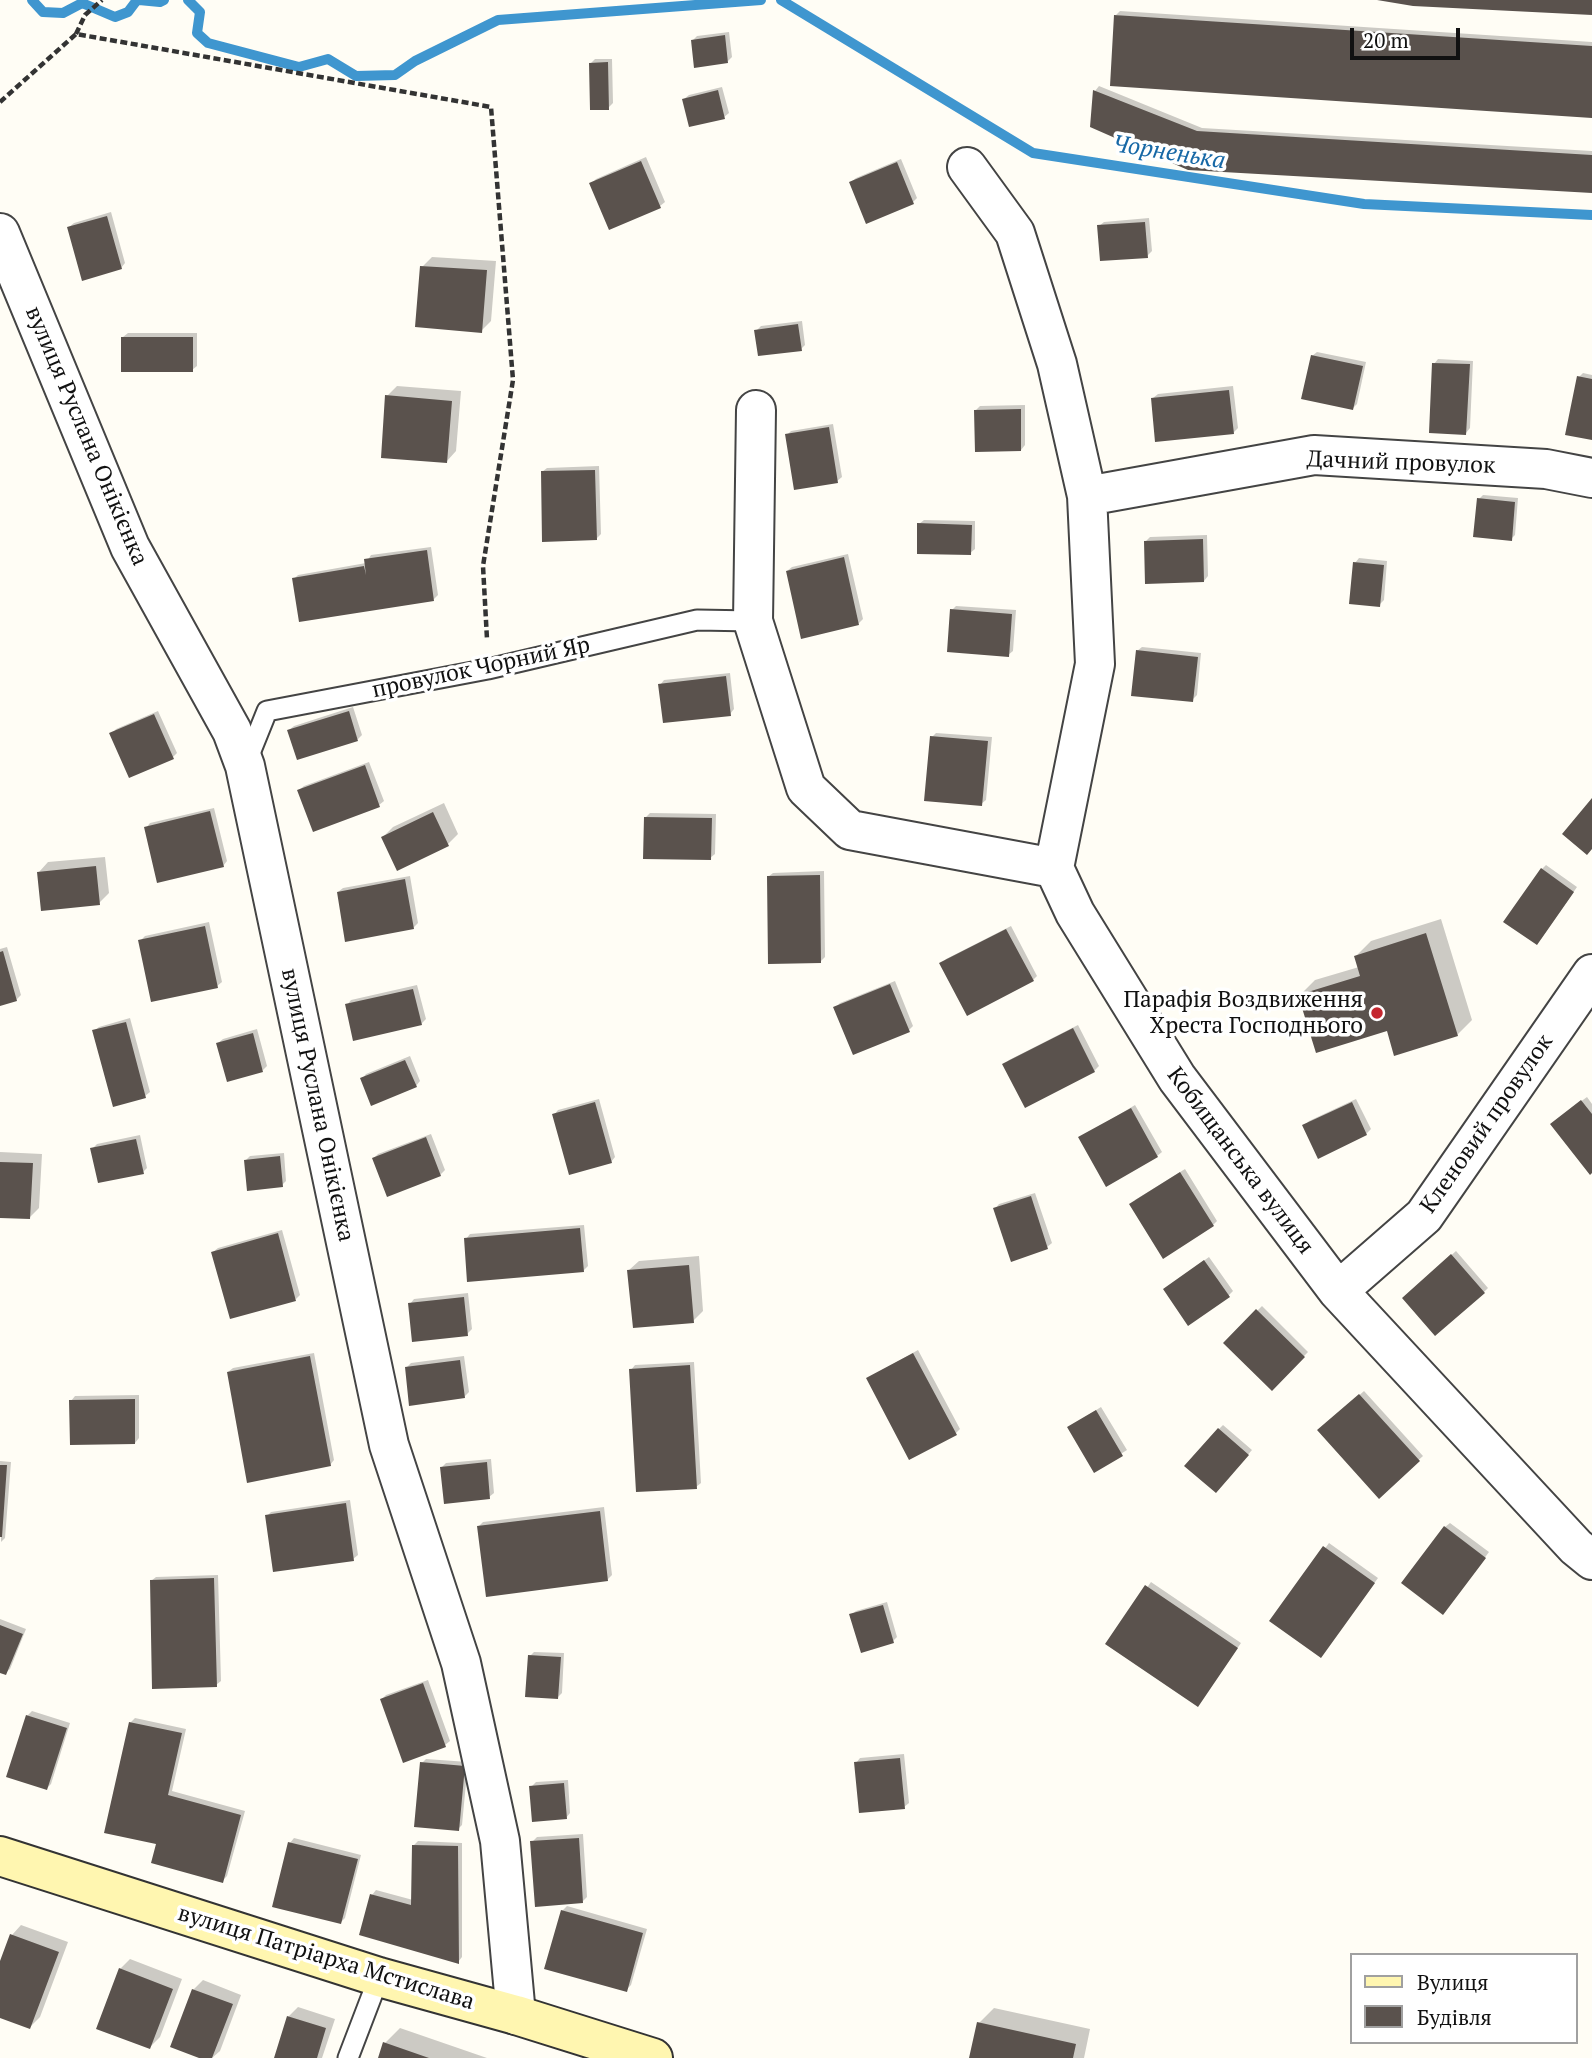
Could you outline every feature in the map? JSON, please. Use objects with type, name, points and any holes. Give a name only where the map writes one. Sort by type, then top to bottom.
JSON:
[{"type":"main road","name":"вулиця Патріарха Мстислава","points":[[0,1856],[379,1977],[516,2015],[653,2058]]},
{"type":"street","points":[[756,410],[753,621],[806,788],[850,830],[1054,868],[1095,664],[1087,496],[1057,364],[1014,233],[967,167]]},
{"type":"street","name":"вулиця Руслана Онікієнка","points":[[0,233],[130,547],[232,731],[245,766],[389,1445],[464,1675],[500,1841],[516,2015]]},
{"type":"street","name":"Дачний провулок","points":[[1087,496],[1314,455],[1546,469],[1592,478]]},
{"type":"street","name":"Кобищанська вулиця","points":[[1054,868],[1075,913],[1177,1079],[1338,1291],[1576,1547],[1592,1560]]},
{"type":"street","name":"Кленовий провулок","points":[[1338,1291],[1424,1216],[1592,974]]},
{"type":"lane","name":"провулок Чорний Яр","points":[[245,766],[267,711],[488,669],[697,620],[753,621]]},
{"type":"lane","points":[[348,2058],[379,1977]]},
{"type":"path","points":[[0,103],[76,34],[85,15],[99,1]]},
{"type":"path","points":[[76,34],[491,107],[513,380],[483,566],[488,669]]},
{"type":"building","points":[[1377,0],[1592,0],[1592,15],[1413,6]]},
{"type":"building","points":[[1114,15],[1592,46],[1592,118],[1110,86]]},
{"type":"building","points":[[725,35],[728,63],[694,68],[691,40]]},
{"type":"building","points":[[608,62],[609,110],[590,110],[589,63]]},
{"type":"building","points":[[718,90],[725,119],[689,127],[682,99]]},
{"type":"building","points":[[1093,90],[1197,131],[1592,155],[1592,193],[1188,170],[1090,127]]},
{"type":"building","points":[[641,161],[661,208],[609,230],[589,183]]},
{"type":"building","points":[[897,162],[914,204],[866,224],[849,182]]},
{"type":"building","points":[[107,216],[122,269],[82,281],[67,227]]},
{"type":"building","points":[[1145,222],[1148,258],[1100,261],[1097,225]]},
{"type":"building","points":[[420,266],[487,270],[482,333],[415,327]]},
{"type":"building","points":[[798,324],[802,351],[758,356],[754,330]]},
{"type":"building","points":[[121,337],[193,337],[193,372],[121,372]]},
{"type":"building","points":[[1311,355],[1363,366],[1353,410],[1301,399]]},
{"type":"building","points":[[1432,363],[1470,364],[1466,435],[1429,433]]},
{"type":"building","points":[[1577,376],[1592,379],[1592,440],[1565,435]]},
{"type":"building","points":[[1229,390],[1234,434],[1155,442],[1151,398]]},
{"type":"building","points":[[385,395],[452,401],[447,463],[381,458]]},
{"type":"building","points":[[1021,409],[1021,451],[975,452],[974,410]]},
{"type":"building","points":[[829,427],[838,483],[794,490],[785,434]]},
{"type":"building","points":[[595,470],[597,540],[542,542],[541,471]]},
{"type":"building","points":[[1477,498],[1515,502],[1512,541],[1473,537]]},
{"type":"building","points":[[917,523],[972,525],[971,555],[917,554]]},
{"type":"building","points":[[1203,539],[1204,582],[1145,584],[1144,541]]},
{"type":"building","points":[[427,550],[434,601],[299,622],[292,578],[364,566],[366,575],[364,559]]},
{"type":"building","points":[[844,557],[859,625],[801,639],[786,571]]},
{"type":"building","points":[[1353,562],[1384,565],[1380,607],[1349,604]]},
{"type":"building","points":[[950,609],[1012,614],[1009,657],[947,652]]},
{"type":"building","points":[[1136,650],[1198,657],[1193,702],[1131,696]]},
{"type":"building","points":[[726,676],[731,716],[663,723],[658,684]]},
{"type":"building","points":[[349,711],[358,741],[297,760],[287,730]]},
{"type":"building","points":[[154,714],[174,759],[129,778],[109,733]]},
{"type":"building","points":[[930,736],[988,741],[982,806],[924,801]]},
{"type":"building","points":[[365,765],[380,807],[313,832],[297,790]]},
{"type":"building","points":[[1592,798],[1592,849],[1587,855],[1562,834]]},
{"type":"building","points":[[210,811],[224,867],[157,883],[144,827]]},
{"type":"building","points":[[433,812],[449,846],[397,871],[381,837]]},
{"type":"building","points":[[644,817],[712,818],[711,860],[643,859]]},
{"type":"building","points":[[96,866],[100,905],[41,911],[37,872]]},
{"type":"building","points":[[1541,868],[1574,892],[1537,945],[1503,922]]},
{"type":"building","points":[[820,875],[821,963],[768,964],[767,876]]},
{"type":"building","points":[[405,879],[414,929],[345,942],[337,892]]},
{"type":"building","points":[[205,926],[218,988],[151,1002],[138,940]]},
{"type":"building","points":[[1006,929],[1034,981],[967,1016],[939,963]]},
{"type":"building","name":"Парафія Воздвиження Хреста Господнього","points":[[1426,933],[1458,1036],[1394,1056],[1387,1031],[1316,1053],[1298,995],[1360,976],[1354,956]]},
{"type":"building","points":[[3,951],[17,1001],[0,1006],[0,952]]},
{"type":"building","points":[[890,984],[910,1032],[853,1055],[833,1007]]},
{"type":"building","points":[[413,989],[422,1025],[353,1041],[345,1004]]},
{"type":"building","points":[[126,1022],[146,1098],[113,1107],[92,1030]]},
{"type":"building","points":[[1073,1028],[1095,1072],[1025,1108],[1002,1064]]},
{"type":"building","points":[[253,1033],[263,1072],[227,1082],[216,1043]]},
{"type":"building","points":[[405,1060],[417,1087],[371,1106],[360,1078]]},
{"type":"building","points":[[1581,1100],[1592,1114],[1590,1175],[1550,1124]]},
{"type":"building","points":[[595,1102],[612,1163],[569,1175],[552,1114]]},
{"type":"building","points":[[1352,1102],[1367,1135],[1318,1159],[1302,1125]]},
{"type":"building","points":[[1131,1108],[1158,1157],[1106,1187],[1078,1137]]},
{"type":"building","points":[[426,1137],[441,1176],[387,1197],[372,1158]]},
{"type":"building","points":[[136,1139],[144,1174],[98,1183],[90,1148]]},
{"type":"building","points":[[280,1156],[283,1187],[247,1191],[244,1160]]},
{"type":"building","points":[[0,1162],[33,1163],[30,1219],[0,1218]]},
{"type":"building","points":[[1180,1172],[1214,1226],[1163,1259],[1129,1204]]},
{"type":"building","points":[[1031,1196],[1048,1249],[1011,1262],[993,1208]]},
{"type":"building","points":[[580,1228],[584,1272],[467,1282],[464,1238]]},
{"type":"building","points":[[278,1233],[296,1301],[230,1319],[211,1252]]},
{"type":"building","points":[[1451,1254],[1485,1293],[1435,1336],[1402,1298]]},
{"type":"building","points":[[1204,1260],[1230,1297],[1188,1326],[1163,1289]]},
{"type":"building","points":[[689,1265],[694,1323],[633,1328],[627,1270]]},
{"type":"building","points":[[464,1297],[468,1336],[412,1342],[408,1303]]},
{"type":"building","points":[[1256,1309],[1305,1357],[1272,1391],[1223,1343]]},
{"type":"building","points":[[913,1353],[957,1435],[909,1460],[866,1378]]},
{"type":"building","points":[[310,1356],[331,1466],[247,1483],[227,1372]]},
{"type":"building","points":[[460,1360],[465,1398],[409,1406],[405,1367]]},
{"type":"building","points":[[690,1365],[697,1489],[636,1492],[629,1369]]},
{"type":"building","points":[[1359,1394],[1420,1461],[1379,1499],[1317,1430]]},
{"type":"building","points":[[135,1399],[135,1444],[70,1445],[69,1400]]},
{"type":"building","points":[[1096,1410],[1123,1456],[1094,1473],[1067,1427]]},
{"type":"building","points":[[1218,1428],[1249,1455],[1216,1493],[1184,1466]]},
{"type":"building","points":[[487,1462],[490,1499],[444,1504],[440,1467]]},
{"type":"building","points":[[0,1465],[7,1465],[2,1537],[0,1537]]},
{"type":"building","points":[[346,1503],[354,1561],[273,1572],[265,1515]]},
{"type":"building","points":[[600,1511],[608,1581],[486,1597],[477,1526]]},
{"type":"building","points":[[1444,1526],[1486,1558],[1443,1615],[1401,1583]]},
{"type":"building","points":[[1323,1546],[1375,1583],[1321,1658],[1269,1621]]},
{"type":"building","points":[[214,1578],[217,1687],[152,1689],[150,1580]]},
{"type":"building","points":[[1145,1585],[1238,1648],[1198,1707],[1105,1644]]},
{"type":"building","points":[[883,1605],[894,1643],[861,1653],[849,1614]]},
{"type":"building","points":[[0,1625],[23,1634],[6,1675],[0,1673]]},
{"type":"building","points":[[528,1655],[561,1657],[558,1699],[525,1697]]},
{"type":"building","points":[[423,1683],[446,1747],[403,1763],[380,1699]]},
{"type":"building","points":[[26,1715],[67,1728],[47,1790],[6,1777]]},
{"type":"building","points":[[129,1722],[182,1733],[168,1795],[241,1815],[223,1883],[151,1863],[156,1844],[104,1833]]},
{"type":"building","points":[[900,1758],[905,1809],[859,1813],[854,1762]]},
{"type":"building","points":[[420,1762],[465,1766],[459,1831],[414,1827]]},
{"type":"building","points":[[564,1783],[567,1819],[532,1822],[529,1786]]},
{"type":"building","points":[[579,1838],[583,1903],[535,1907],[530,1841]]},
{"type":"building","points":[[288,1842],[358,1859],[341,1924],[272,1907]]},
{"type":"building","points":[[412,1845],[458,1846],[459,1964],[359,1935],[370,1894],[411,1905]]},
{"type":"building","points":[[561,1910],[643,1933],[627,1992],[544,1969]]},
{"type":"building","points":[[10,1934],[59,1952],[30,2029],[0,2018],[0,1961]]},
{"type":"building","points":[[119,1968],[173,1989],[150,2049],[96,2029]]},
{"type":"building","points":[[192,1989],[233,2004],[212,2058],[199,2058],[170,2047]]},
{"type":"building","points":[[287,2016],[326,2028],[317,2058],[274,2058]]},
{"type":"building","points":[[977,2022],[1076,2044],[1073,2058],[969,2058]]},
{"type":"building","points":[[383,2042],[429,2058],[378,2058]]},
{"type":"waterway","name":"Чорненька","points":[[32,0],[43,12],[63,13],[82,3],[115,17],[128,12],[137,0]]},
{"type":"waterway","name":"Чорненька","points":[[139,0],[164,0]]},
{"type":"waterway","name":"Чорненька","points":[[188,0],[200,12],[197,33],[208,43],[299,67],[328,59],[356,76],[395,75],[415,61],[498,20],[761,0]]},
{"type":"waterway","name":"Чорненька","points":[[781,0],[1033,153],[1364,204],[1592,215]]},
{"type":"place","name":"Парафія Воздвиження Хреста Господнього","points":[[1377,1013]]}]
